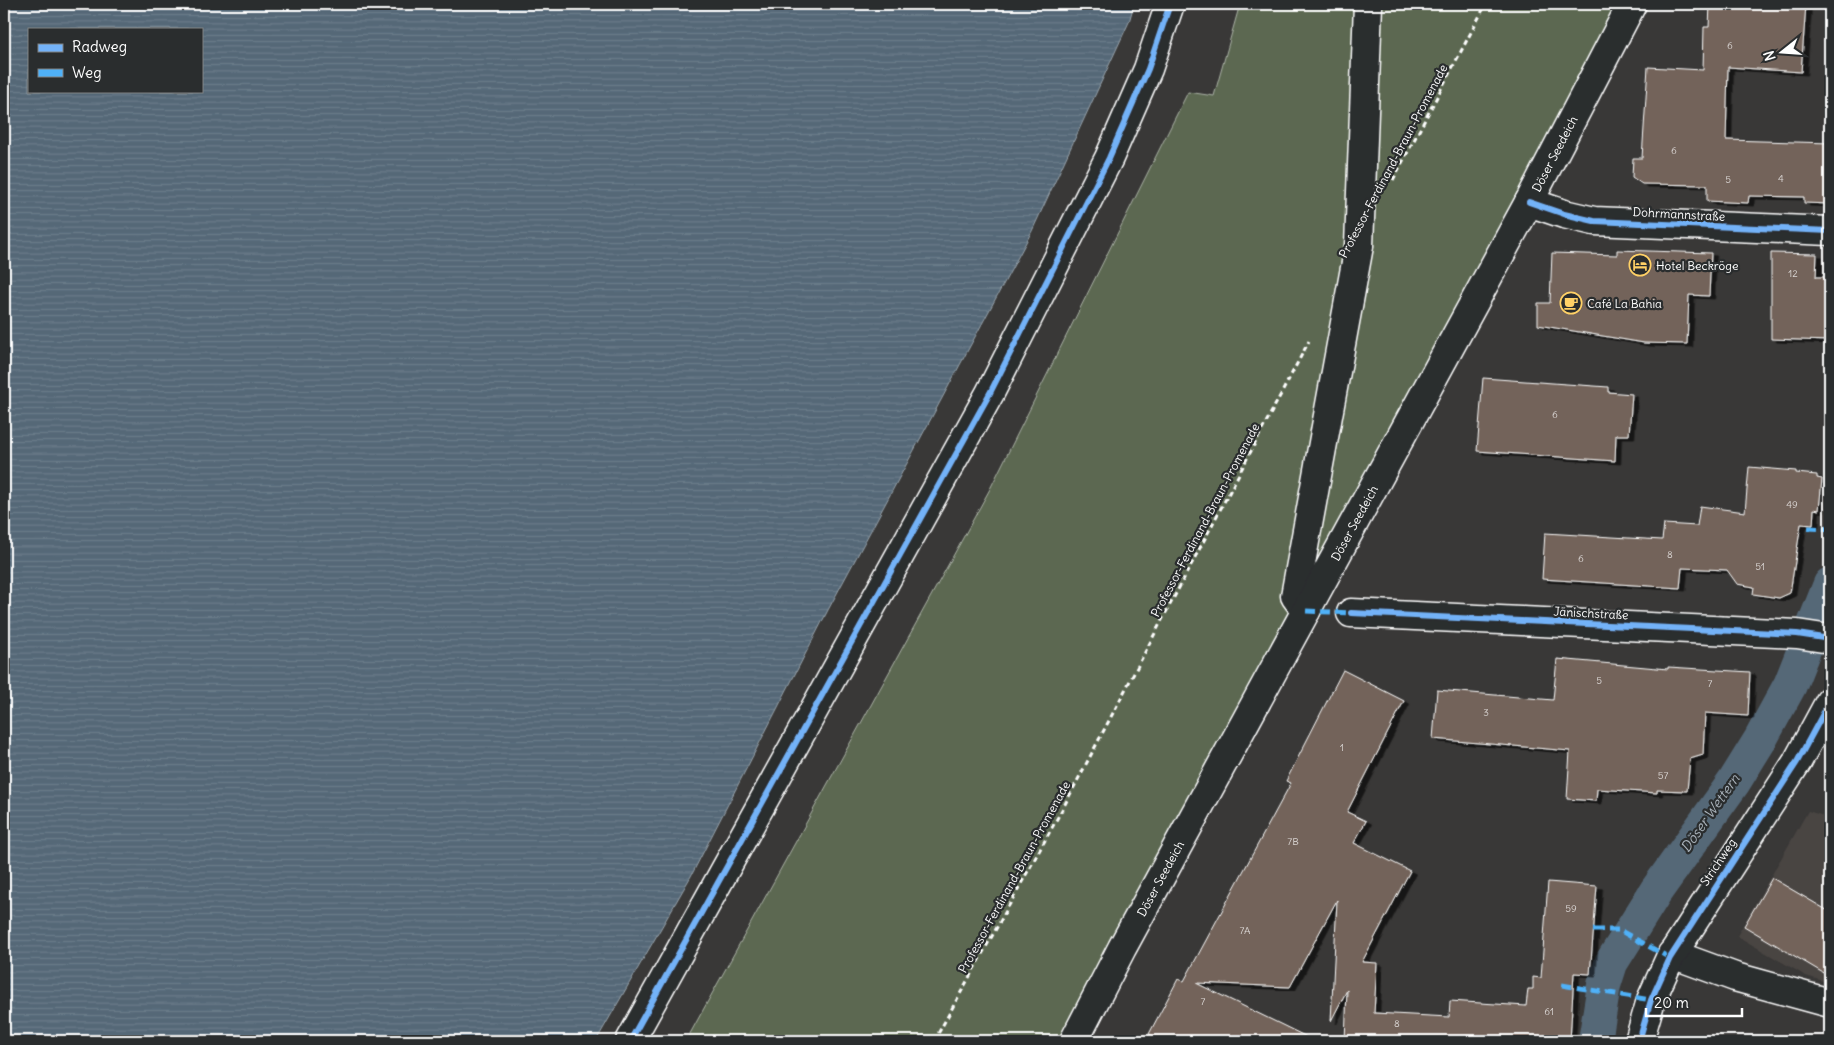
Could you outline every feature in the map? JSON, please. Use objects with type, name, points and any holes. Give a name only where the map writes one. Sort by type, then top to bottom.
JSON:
[{"type":"street","points":[[630,1041],[990,393],[1110,158],[1148,69],[1170,4]]},
{"type":"street","points":[[1306,611],[1295,596],[1359,246],[1368,4]]},
{"type":"street","name":"Döser Seedeich","points":[[1074,1041],[1122,948],[1529,202],[1632,4]]},
{"type":"street","name":"Dohrmannstraße","points":[[1529,202],[1564,214],[1594,221],[1830,231]]},
{"type":"street","name":"Jänischstraße","points":[[1351,613],[1816,637]]},
{"type":"street","name":"Strichweg","points":[[1639,1041],[1651,1000],[1672,954],[1797,762],[1830,702]]},
{"type":"street","points":[[1672,954],[1735,977],[1830,1003]]},
{"type":"shaded area","points":[[1808,811],[1830,818],[1830,983],[1806,976],[1737,936]]},
{"type":"green space","points":[[1240,4],[1620,4],[1520,198],[1063,1041],[686,1041],[990,489],[1188,92],[1214,96]]},
{"type":"water","points":[[4,4],[1134,4],[1129,22],[1032,231],[828,610],[691,876],[596,1041],[4,1041]]},
{"type":"building","points":[[1710,4],[1806,4],[1801,72],[1728,67],[1726,140],[1830,143],[1830,204],[1804,203],[1804,197],[1749,196],[1748,203],[1707,201],[1707,185],[1642,184],[1632,177],[1633,158],[1642,158],[1648,67],[1703,70],[1704,27],[1709,27]]},
{"type":"building","points":[[1617,250],[1711,253],[1709,296],[1689,295],[1687,344],[1644,343],[1538,325],[1538,303],[1550,303],[1552,253],[1617,255]]},
{"type":"building","points":[[1771,253],[1817,254],[1816,277],[1830,277],[1830,341],[1771,339]]},
{"type":"building","points":[[1483,378],[1608,387],[1608,392],[1632,394],[1629,435],[1616,435],[1615,461],[1477,451]]},
{"type":"building","points":[[1749,467],[1796,471],[1796,473],[1817,475],[1817,478],[1822,479],[1819,510],[1814,509],[1813,525],[1801,524],[1790,593],[1779,598],[1753,594],[1754,587],[1737,584],[1727,570],[1682,568],[1680,588],[1542,579],[1545,533],[1662,540],[1664,524],[1697,526],[1700,506],[1745,512]]},
{"type":"building","points":[[1557,659],[1668,669],[1668,667],[1750,672],[1748,716],[1705,713],[1703,755],[1690,759],[1687,791],[1657,790],[1657,793],[1597,789],[1596,801],[1567,799],[1570,751],[1433,739],[1437,690],[1553,700]]},
{"type":"building","points":[[1343,670],[1404,701],[1347,812],[1366,821],[1354,843],[1410,871],[1362,962],[1377,963],[1374,1013],[1449,1017],[1450,1001],[1526,1006],[1528,989],[1533,989],[1533,977],[1541,978],[1548,882],[1597,886],[1590,974],[1574,973],[1570,1041],[1345,1041],[1347,990],[1331,1021],[1337,900],[1290,987],[1196,983],[1315,1041],[1163,1041],[1149,1034],[1178,979],[1184,981],[1291,783],[1286,781]]},
{"type":"building","points":[[1772,878],[1830,912],[1830,977],[1744,926]]},
{"type":"waterway","name":"Döser Wettern","points":[[1595,1041],[1604,985],[1611,963],[1656,891],[1734,782],[1760,740],[1790,685],[1830,584]]},
{"type":"marked path","points":[[1808,528],[1830,529]]},
{"type":"marked path","points":[[1306,611],[1351,613]]},
{"type":"marked path","points":[[1593,930],[1619,930],[1670,958]]},
{"type":"marked path","points":[[1562,985],[1651,1000]]},
{"type":"cycle path","points":[[630,1041],[990,393],[1109,158],[1148,69],[1170,4]]},
{"type":"cycle path","points":[[1529,202],[1564,214],[1594,221],[1830,231]]},
{"type":"cycle path","points":[[1351,613],[1797,634],[1830,639]]},
{"type":"cycle path","points":[[1639,1041],[1651,1000],[1670,958],[1797,762],[1830,701]]},
{"type":"place","name":"Hotel Beckröge","points":[[1640,265]]},
{"type":"place","name":"Café La Bahia","points":[[1571,303]]}]
